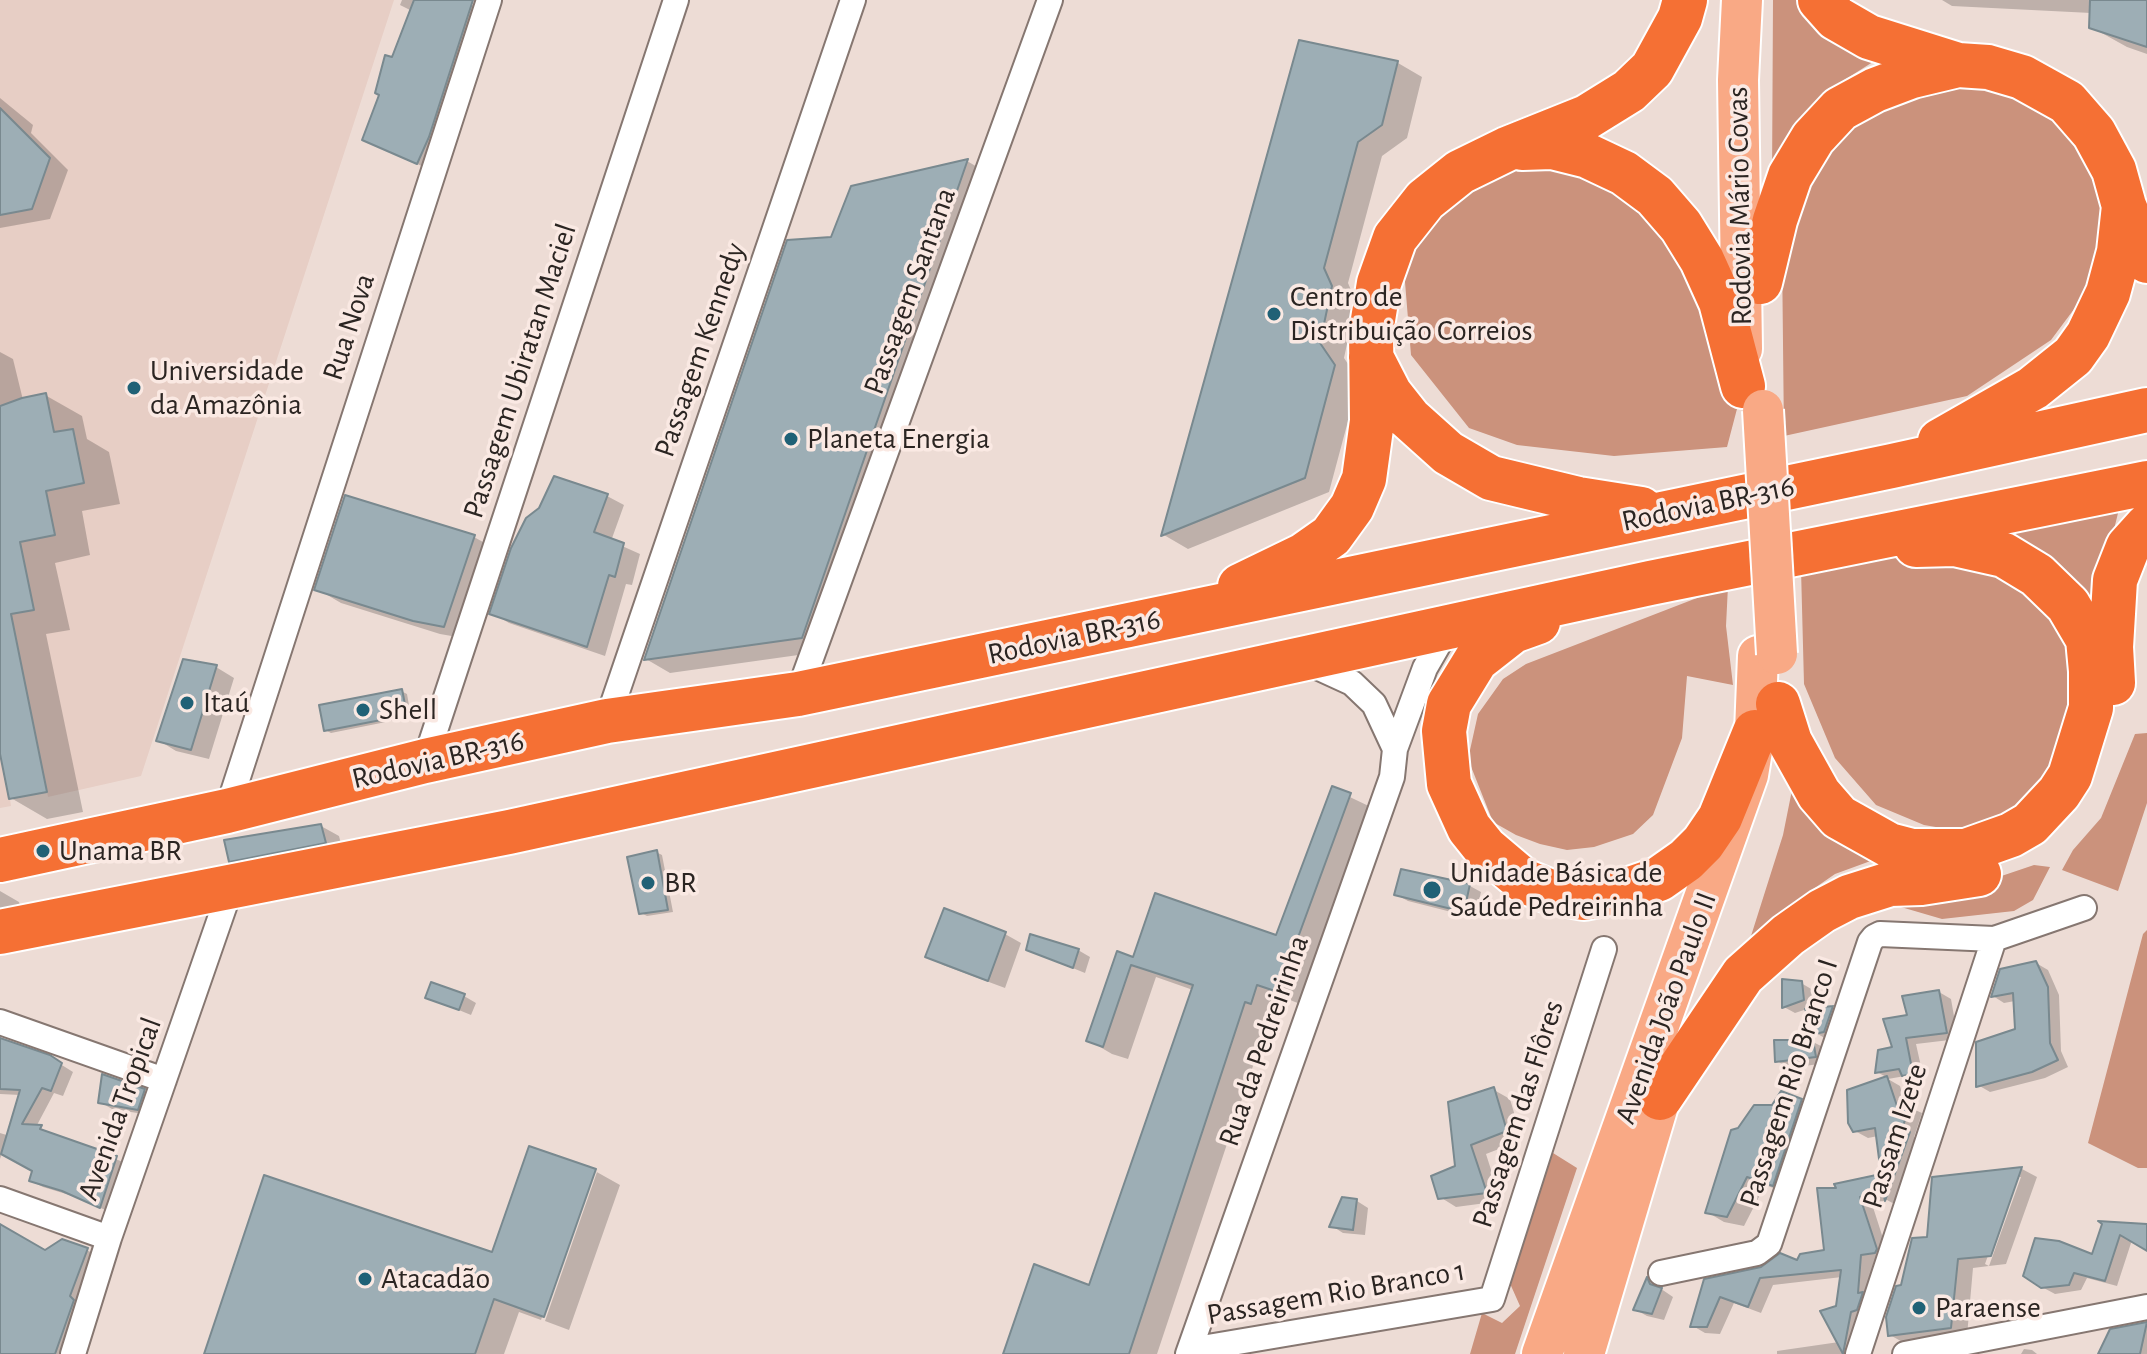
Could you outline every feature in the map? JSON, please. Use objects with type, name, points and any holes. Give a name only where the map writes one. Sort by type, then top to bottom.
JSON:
[{"type":"highway","points":[[1202,610],[1253,579],[1304,555],[1331,536],[1352,507],[1364,479],[1372,421],[1371,332],[1379,283],[1395,238],[1425,200],[1460,172],[1507,149],[1587,117],[1629,91],[1652,69],[1680,18],[1685,0]]},
{"type":"highway","points":[[1820,0],[1836,18],[1869,37],[1958,65],[1988,67],[2022,77],[2067,102],[2094,133],[2114,170],[2124,206],[2147,261]]},
{"type":"highway","points":[[1760,282],[1775,220],[1790,176],[1813,138],[1840,109],[1875,90],[1912,76],[1958,65]]},
{"type":"highway","points":[[1507,149],[1552,147],[1588,156],[1624,173],[1655,196],[1681,226],[1721,302],[1751,403]]},
{"type":"highway","points":[[1892,466],[2033,388],[2073,356],[2088,335],[2108,293],[2119,252],[2124,206]]},
{"type":"highway","points":[[1371,357],[1390,394],[1409,418],[1448,453],[1491,478],[1578,499],[1667,513]]},
{"type":"highway","name":"Rodovia BR-316","points":[[0,860],[227,811],[425,761],[607,721],[798,694],[2147,410]]},
{"type":"highway","points":[[0,932],[509,832],[1650,583],[2147,483]]},
{"type":"highway","points":[[1660,1098],[1743,975],[1788,935],[1822,911],[1849,897],[1890,884],[1984,874],[2040,844],[2075,813],[2101,758],[2110,726],[2114,689],[2111,647],[2115,580],[2128,547],[2147,526]]},
{"type":"highway","points":[[1650,583],[1513,631],[1476,660],[1449,704],[1444,731],[1449,784],[1469,828],[1485,848],[1524,881],[1551,892],[1584,898],[1619,892],[1659,879],[1703,843],[1720,818],[1766,718],[1790,742],[1819,794],[1839,817],[1889,845],[1912,851],[1966,851],[2011,835],[2030,824],[2065,785],[2091,708],[2088,639],[2068,605],[2037,575],[2004,555],[1955,544],[1822,548]]},
{"type":"main road","name":"Rodovia Mário Covas","points":[[1742,0],[1738,80],[1751,403]]},
{"type":"main road","name":"Rodovia Mário Covas","points":[[1751,403],[1760,282],[1755,81],[1758,0]]},
{"type":"main road","name":"Avenida João Paulo II","points":[[1542,1354],[1738,808],[1766,718],[1767,655],[1751,403]]},
{"type":"main road","name":"Avenida João Paulo II","points":[[1584,1354],[1660,1098],[1764,780],[1774,737],[1766,718]]},
{"type":"street","name":"Rua Nova","points":[[227,811],[489,0]]},
{"type":"street","name":"Passagem Ubiratan Maciel","points":[[425,761],[676,0]]},
{"type":"street","name":"Passagem Kennedy","points":[[607,721],[853,0]]},
{"type":"street","name":"Passagem Santana","points":[[798,694],[1050,0]]},
{"type":"street","name":"Rua da Pedreirinha","points":[[1189,1352],[1392,777],[1395,749],[1425,668],[1448,628]]},
{"type":"street","points":[[1302,660],[1352,683],[1374,704],[1395,749]]},
{"type":"street","name":"Avenida Tropical","points":[[73,1354],[109,1238],[231,887]]},
{"type":"street","points":[[1994,939],[2084,908]]},
{"type":"street","name":"Passagem Rio Branco I","points":[[1661,1273],[1757,1253],[1769,1244],[1870,942],[1880,934],[1994,939]]},
{"type":"street","name":"Passam Izete","points":[[1858,1354],[1994,939]]},
{"type":"street","name":"Passagem das Flôres","points":[[1492,1299],[1604,949]]},
{"type":"street","points":[[0,1022],[164,1080]]},
{"type":"street","points":[[0,1199],[109,1238]]},
{"type":"street","name":"Passagem Rio Branco 1","points":[[1189,1352],[1492,1299]]},
{"type":"street","points":[[1905,1354],[2147,1307]]},
{"type":"shaded area","name":"Universidade da Amazônia","points":[[0,0],[394,0],[141,776],[48,797],[47,792],[10,799],[11,806],[0,808]]},
{"type":"shaded area","points":[[1773,0],[1814,0],[1887,53],[1835,86],[1794,133],[1772,183]]},
{"type":"shaded area","points":[[1956,83],[2005,89],[2071,123],[2105,189],[2095,281],[2051,340],[1967,396],[1784,436],[1782,251],[1823,139],[1898,99]]},
{"type":"shaded area","points":[[1554,160],[1643,201],[1684,255],[1743,386],[1727,447],[1614,456],[1517,445],[1469,428],[1411,355],[1404,270],[1427,222],[1480,163]]},
{"type":"shaded area","points":[[2120,505],[2105,566],[2095,642],[1981,533]]},
{"type":"shaded area","points":[[1949,554],[2033,583],[2081,657],[2078,727],[2030,824],[1977,834],[1924,825],[1876,805],[1835,758],[1804,684],[1801,569],[1845,555]]},
{"type":"shaded area","points":[[1728,586],[1726,626],[1733,685],[1687,676],[1682,738],[1653,815],[1633,834],[1594,847],[1567,850],[1516,835],[1493,822],[1468,759],[1478,714],[1503,679],[1526,664]]},
{"type":"shaded area","points":[[2147,733],[2147,803],[2118,891],[2062,870],[2073,850],[2101,818],[2135,734]]},
{"type":"shaded area","points":[[1794,780],[1887,855],[1835,874],[1751,936],[1783,835]]},
{"type":"shaded area","points":[[2034,865],[2050,867],[2033,900],[2014,911],[1942,919],[1877,900],[1969,887]]},
{"type":"shaded area","points":[[2147,930],[2147,1168],[2138,1168],[2088,1143],[2143,934]]},
{"type":"shaded area","points":[[1553,1153],[1577,1168],[1515,1354],[1470,1354],[1482,1313],[1502,1323],[1520,1306],[1508,1279]]},
{"type":"building","points":[[414,0],[473,0],[429,137],[417,164],[362,140],[379,95],[375,93],[385,55],[392,57]]},
{"type":"building","points":[[2090,0],[2147,0],[2147,47],[2089,28]]},
{"type":"building","name":"Centro de Distribuição Correios","points":[[1299,40],[1398,61],[1382,125],[1358,142],[1324,268],[1332,286],[1320,343],[1335,365],[1305,478],[1161,536]]},
{"type":"building","points":[[0,108],[50,158],[32,209],[0,215]]},
{"type":"building","name":"Planeta Energia","points":[[968,159],[802,638],[644,660],[787,240],[831,237],[851,186]]},
{"type":"building","points":[[46,393],[54,432],[73,429],[84,483],[46,491],[55,535],[20,542],[34,610],[11,614],[47,792],[9,799],[0,754],[0,406]]},
{"type":"building","points":[[554,476],[608,494],[594,532],[624,543],[615,577],[609,575],[587,647],[489,614],[511,548],[526,518],[539,508]]},
{"type":"building","points":[[345,495],[475,535],[444,627],[413,621],[314,590]]},
{"type":"building","name":"Itaú","points":[[183,659],[217,665],[191,750],[156,741]]},
{"type":"building","name":"Shell","points":[[402,689],[407,715],[324,731],[319,705]]},
{"type":"building","points":[[1332,786],[1351,793],[1278,992],[1257,985],[1251,1004],[1245,1002],[1129,1354],[1003,1354],[1034,1264],[1089,1285],[1193,985],[1131,965],[1103,1047],[1086,1041],[1117,951],[1133,957],[1155,893],[1276,935]]},
{"type":"building","points":[[321,824],[326,843],[229,862],[224,840]]},
{"type":"building","name":"BR","points":[[657,850],[668,910],[639,914],[627,857]]},
{"type":"building","name":"Unidade Básica de Saúde Pedreirinha","points":[[1401,869],[1470,884],[1464,912],[1394,895]]},
{"type":"building","points":[[944,908],[1006,932],[988,981],[925,957]]},
{"type":"building","points":[[1030,934],[1079,949],[1073,968],[1026,950]]},
{"type":"building","points":[[2036,961],[2048,987],[2050,1043],[2058,1060],[2032,1072],[1976,1087],[1976,1042],[2015,1029],[2013,993],[1991,997],[2000,969]]},
{"type":"building","points":[[1782,979],[1802,981],[1804,1000],[1782,1008]]},
{"type":"building","points":[[431,982],[465,994],[459,1010],[425,998]]},
{"type":"building","points":[[1939,990],[1947,1033],[1906,1038],[1913,1074],[1902,1076],[1899,1069],[1875,1073],[1878,1050],[1892,1047],[1883,1019],[1907,1015],[1902,996]]},
{"type":"building","points":[[1833,1006],[1824,1032],[1814,1034],[1805,1009]]},
{"type":"building","points":[[0,1038],[50,1055],[62,1063],[51,1091],[42,1088],[22,1124],[42,1125],[40,1129],[117,1156],[100,1208],[29,1181],[32,1171],[1,1154],[20,1090],[0,1089]]},
{"type":"building","points":[[1774,1040],[1813,1040],[1816,1057],[1775,1062]]},
{"type":"building","points":[[102,1074],[145,1089],[138,1110],[98,1103]]},
{"type":"building","points":[[1887,1076],[1897,1106],[1910,1103],[1901,1133],[1910,1132],[1885,1201],[1883,1191],[1860,1197],[1877,1249],[1875,1253],[1861,1255],[1858,1293],[1863,1292],[1857,1310],[1851,1312],[1843,1354],[1820,1311],[1836,1306],[1841,1270],[1760,1278],[1748,1307],[1720,1297],[1707,1327],[1690,1327],[1704,1279],[1761,1267],[1780,1253],[1797,1260],[1800,1254],[1824,1250],[1817,1188],[1836,1188],[1834,1184],[1881,1174],[1875,1128],[1853,1132],[1848,1123],[1847,1090]]},
{"type":"building","points":[[1494,1087],[1507,1131],[1471,1145],[1487,1193],[1438,1199],[1431,1176],[1455,1166],[1448,1102]]},
{"type":"building","points":[[1781,1091],[1802,1099],[1773,1186],[1747,1177],[1727,1217],[1705,1213],[1731,1130],[1738,1128],[1754,1105],[1772,1105]]},
{"type":"building","name":"Atacadão","points":[[529,1146],[596,1169],[544,1317],[494,1299],[475,1354],[204,1354],[264,1175],[492,1252]]},
{"type":"building","points":[[2022,1167],[1991,1256],[1958,1259],[1951,1328],[1888,1336],[1886,1317],[1896,1286],[1901,1285],[1912,1238],[1927,1237],[1932,1177]]},
{"type":"building","points":[[1342,1197],[1357,1199],[1353,1230],[1329,1227]]},
{"type":"building","points":[[2098,1221],[2147,1224],[2147,1251],[2120,1235],[2105,1281],[2074,1273],[2069,1285],[2041,1288],[2023,1276],[2035,1238],[2059,1241],[2092,1254],[2102,1224]]},
{"type":"building","points":[[0,1224],[45,1250],[62,1239],[88,1248],[70,1296],[74,1300],[55,1354],[0,1354]]},
{"type":"building","points":[[1647,1277],[1650,1284],[1662,1288],[1652,1314],[1633,1310]]},
{"type":"building","points":[[2147,1322],[2140,1354],[2098,1354],[2110,1329]]},
{"type":"place","name":"Centro de Distribuição Correios","points":[[1274,314]]},
{"type":"place","name":"Universidade da Amazônia","points":[[134,388]]},
{"type":"place","name":"Planeta Energia","points":[[791,439]]},
{"type":"place","name":"Itaú","points":[[187,703]]},
{"type":"place","name":"Shell","points":[[363,710]]},
{"type":"place","name":"Unama BR","points":[[43,851]]},
{"type":"place","name":"BR","points":[[648,883]]},
{"type":"place","name":"Unidade Básica de Saúde Pedreirinha","points":[[1432,890]]},
{"type":"place","name":"Atacadão","points":[[365,1279]]},
{"type":"place","name":"Paraense","points":[[1919,1308]]}]
